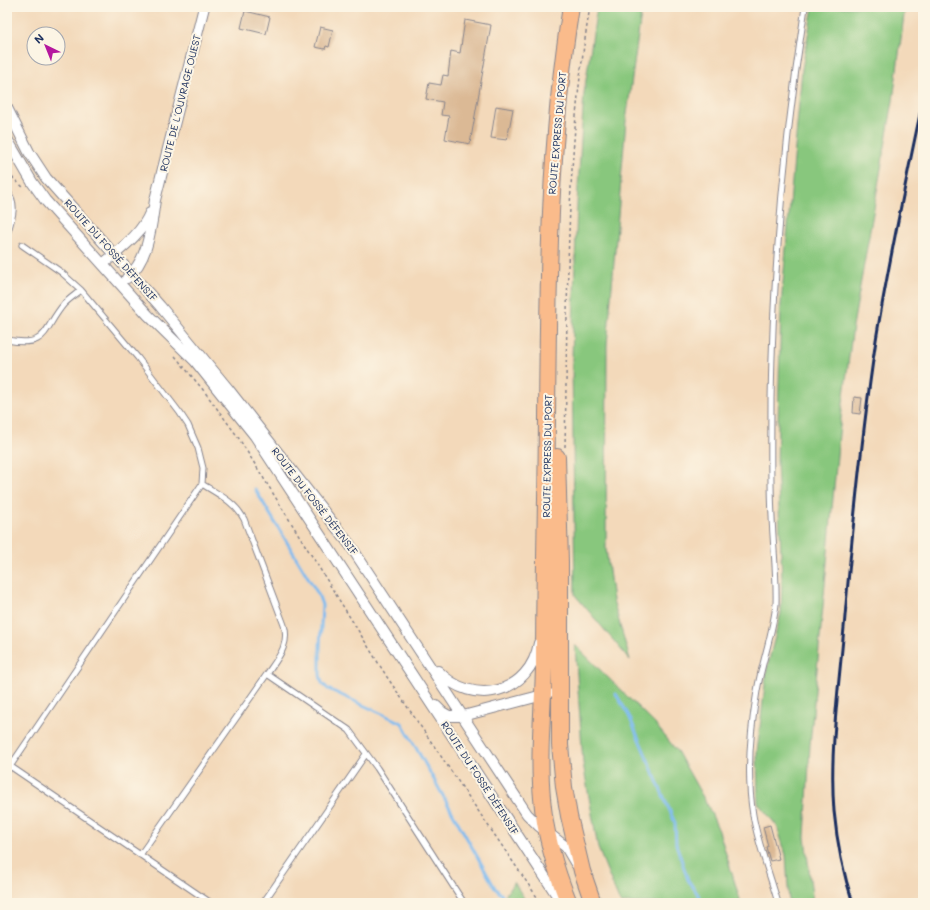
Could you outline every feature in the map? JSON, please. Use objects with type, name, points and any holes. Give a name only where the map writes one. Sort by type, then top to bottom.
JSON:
[{"type":"main road","name":"ROUTE EXPRESS DU PORT","points":[[569,903],[553,861],[546,832],[540,777],[543,695],[542,639],[552,180],[562,73],[571,7]]},
{"type":"main road","name":"ROUTE EXPRESS DU PORT","points":[[581,7],[567,112],[561,205],[557,448],[560,562],[559,735],[569,816],[585,879]]},
{"type":"main road","name":"ROUTE DU FOSSÉ DÉFENSIF","points":[[585,879],[593,903]]},
{"type":"street","name":"ROUTE DE L'OUVRAGE OUEST","points":[[121,284],[139,266],[143,256],[152,224],[155,200],[204,7]]},
{"type":"street","name":"ROUTE DU FOSSÉ DÉFENSIF","points":[[8,115],[46,178],[160,306],[226,387],[350,545],[527,814],[534,823],[562,844],[569,852],[585,879]]},
{"type":"street","name":"ROUTE DU FOSSÉ DÉFENSIF","points":[[7,139],[41,196],[152,319],[196,361],[255,436],[562,903]]},
{"type":"street","name":"ROUTE DE L'OUVRAGE OUEST","points":[[103,264],[143,227],[155,200]]},
{"type":"street","points":[[416,645],[441,674],[452,683],[471,690],[488,692],[500,690],[511,685],[524,675],[531,668],[535,660],[542,639]]},
{"type":"street","points":[[426,695],[446,714],[454,717],[463,716],[543,695],[552,689],[559,674]]},
{"type":"lane","points":[[778,903],[754,820],[750,788],[749,758],[757,690],[776,604],[771,458],[773,332],[777,254],[791,110],[806,7]]},
{"type":"lane","points":[[7,191],[12,198],[13,206],[12,217],[7,234]]},
{"type":"lane","points":[[7,771],[9,765],[202,484],[202,468],[198,448],[194,436],[185,420],[138,358],[81,290],[61,272],[22,245]]},
{"type":"lane","points":[[7,340],[25,343],[37,340],[65,304],[81,290]]},
{"type":"lane","points":[[140,855],[267,674],[281,653],[285,644],[286,636],[284,625],[244,519],[231,502],[202,484]]},
{"type":"lane","points":[[267,674],[350,730],[377,768],[464,903]]},
{"type":"lane","points":[[263,903],[366,754]]},
{"type":"lane","points":[[9,765],[210,903]]},
{"type":"path","points":[[565,453],[570,182],[580,75],[590,7]]},
{"type":"path","points":[[172,353],[204,391],[238,437],[387,676],[541,903]]},
{"type":"green space","points":[[597,7],[642,7],[626,121],[607,345],[606,549],[613,600],[630,660],[575,595],[572,358],[577,203],[584,93]]},
{"type":"green space","points":[[813,7],[905,7],[893,101],[853,326],[839,434],[810,745],[805,837],[813,903],[789,903],[786,855],[777,826],[758,803],[757,752],[767,668],[781,613],[782,578],[777,462],[781,305],[802,69]]},
{"type":"green space","points":[[575,645],[655,724],[677,751],[708,806],[719,831],[741,903],[620,903],[598,848],[583,763]]},
{"type":"green space","points":[[514,882],[527,903],[500,903]]},
{"type":"building","points":[[245,11],[270,17],[266,34],[241,28]]},
{"type":"building","points":[[465,20],[491,25],[470,144],[445,139],[449,116],[441,115],[443,102],[426,99],[429,83],[441,85],[443,75],[448,76],[451,51],[460,53]]},
{"type":"building","points":[[320,27],[333,30],[329,47],[326,46],[325,49],[315,47]]},
{"type":"building","points":[[496,106],[513,109],[507,140],[491,138]]},
{"type":"building","points":[[854,397],[862,398],[860,414],[853,413]]},
{"type":"building","points":[[770,825],[779,859],[770,861],[763,827]]},
{"type":"waterway","points":[[255,489],[318,594],[322,605],[320,647],[320,675],[322,683],[328,689],[402,723],[495,888],[510,903]]},
{"type":"waterway","points":[[616,694],[629,716],[675,823],[676,844],[688,880],[704,903]]},
{"type":"railway","points":[[853,903],[841,858],[834,811],[833,763],[836,714],[855,512],[871,374],[892,250],[923,100]]}]
